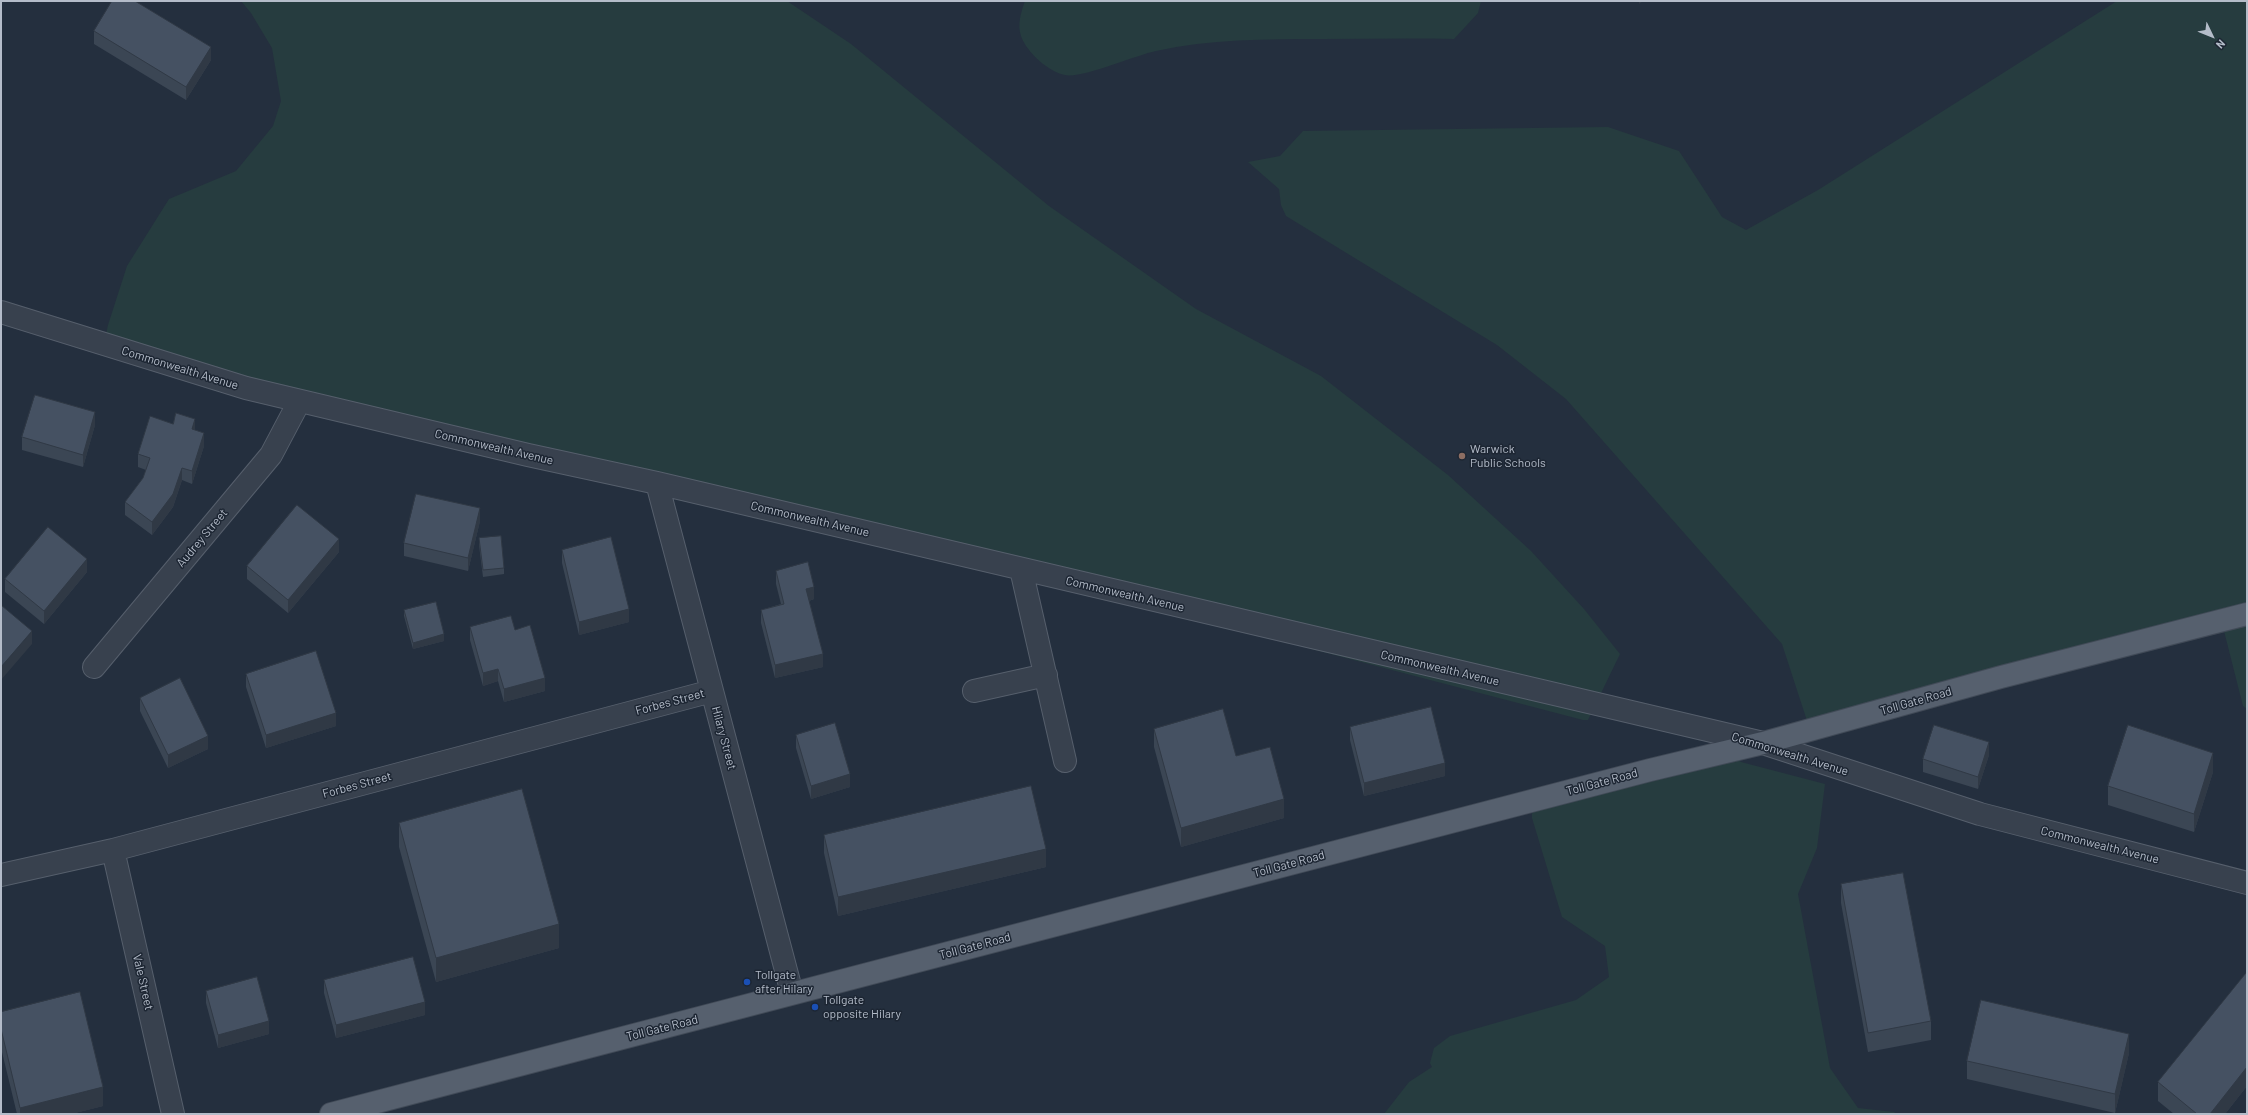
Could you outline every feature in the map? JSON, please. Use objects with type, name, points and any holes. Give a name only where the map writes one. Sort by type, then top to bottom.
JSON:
[{"type":"main road","name":"Toll Gate Road","points":[[331,1114],[1650,770],[1763,743],[2001,677],[2247,614]]},
{"type":"street","name":"Commonwealth Avenue","points":[[1,312],[246,388],[298,402],[520,454],[657,483],[1763,743],[1980,814],[2247,883]]},
{"type":"street","name":"Audrey Street","points":[[94,667],[271,455],[298,402]]},
{"type":"street","name":"Hilary Street","points":[[657,483],[792,993]]},
{"type":"street","points":[[1021,569],[1065,761]]},
{"type":"street","points":[[974,691],[1046,675]]},
{"type":"street","name":"Forbes Street","points":[[1,875],[113,850],[712,691]]},
{"type":"street","name":"Vale Street","points":[[113,850],[172,1114]]},
{"type":"green space","points":[[241,1],[787,1],[851,44],[1049,206],[1196,309],[1321,376],[1448,475],[1531,551],[1584,609],[1620,654],[1588,720],[1583,720],[1021,573],[104,345],[108,325],[127,266],[169,199],[236,171],[273,126],[281,101],[272,48],[251,13]]},
{"type":"green space","points":[[1025,1],[1481,1],[1478,13],[1454,39],[1238,40],[1197,44],[1156,51],[1083,74],[1065,75],[1052,70],[1039,61],[1024,42],[1021,36],[1019,23]]},
{"type":"green space","points":[[2117,1],[2247,1],[2247,709],[2243,706],[2224,631],[2219,627],[1810,730],[1782,644],[1566,399],[1497,345],[1286,216],[1281,205],[1279,189],[1248,162],[1280,156],[1303,131],[1608,127],[1679,151],[1722,217],[1746,230],[1818,190]]},
{"type":"green space","points":[[1736,757],[1741,762],[1825,784],[1817,848],[1798,894],[1830,1068],[1858,1108],[1894,1112],[1896,1114],[1384,1114],[1409,1082],[1432,1067],[1430,1063],[1434,1048],[1450,1036],[1576,1000],[1609,977],[1605,946],[1562,917],[1532,818],[1532,808]]},
{"type":"building","points":[[112,1],[135,1],[211,47],[186,87],[94,31]]},
{"type":"building","points":[[35,395],[95,412],[83,455],[22,437]]},
{"type":"building","points":[[176,413],[195,419],[192,429],[204,433],[192,471],[182,468],[173,494],[152,522],[125,502],[143,478],[150,458],[138,454],[150,416],[173,424]]},
{"type":"building","points":[[416,494],[480,508],[468,558],[404,543]]},
{"type":"building","points":[[297,505],[339,539],[288,600],[247,566]]},
{"type":"building","points":[[48,527],[87,559],[44,611],[5,579]]},
{"type":"building","points":[[501,536],[504,568],[483,570],[479,538]]},
{"type":"building","points":[[611,537],[629,609],[579,622],[562,550]]},
{"type":"building","points":[[808,562],[814,587],[806,589],[823,654],[775,665],[761,610],[784,604],[776,571]]},
{"type":"building","points":[[436,602],[444,634],[413,643],[404,610]]},
{"type":"building","points":[[1,605],[32,631],[1,667]]},
{"type":"building","points":[[511,616],[515,630],[530,625],[545,678],[504,689],[498,669],[483,673],[470,627]]},
{"type":"building","points":[[316,651],[336,713],[266,735],[246,674]]},
{"type":"building","points":[[180,678],[208,736],[168,755],[140,698]]},
{"type":"building","points":[[1431,707],[1445,763],[1364,783],[1350,727]]},
{"type":"building","points":[[1223,709],[1236,756],[1270,747],[1284,799],[1181,828],[1154,729]]},
{"type":"building","points":[[835,723],[850,774],[811,786],[796,735]]},
{"type":"building","points":[[1934,725],[1989,742],[1978,777],[1923,759]]},
{"type":"building","points":[[2128,725],[2213,753],[2194,814],[2108,786]]},
{"type":"building","points":[[1031,786],[1046,849],[838,897],[824,835]]},
{"type":"building","points":[[522,789],[559,924],[436,958],[399,823]]},
{"type":"building","points":[[1903,873],[1931,1021],[1868,1033],[1841,884]]},
{"type":"building","points":[[413,957],[425,1002],[336,1025],[324,980]]},
{"type":"building","points":[[2247,972],[2247,1067],[2210,1114],[2197,1114],[2158,1082]]},
{"type":"building","points":[[257,977],[269,1021],[218,1035],[206,991]]},
{"type":"building","points":[[80,992],[103,1087],[20,1108],[1,1029],[1,1012]]},
{"type":"building","points":[[1981,1000],[2129,1034],[2115,1094],[1967,1061]]},
{"type":"place","name":"Warwick Public Schools","points":[[1462,456]]},
{"type":"place","name":"Tollgate after Hilary","points":[[747,982]]},
{"type":"place","name":"Tollgate opposite Hilary","points":[[815,1007]]}]
